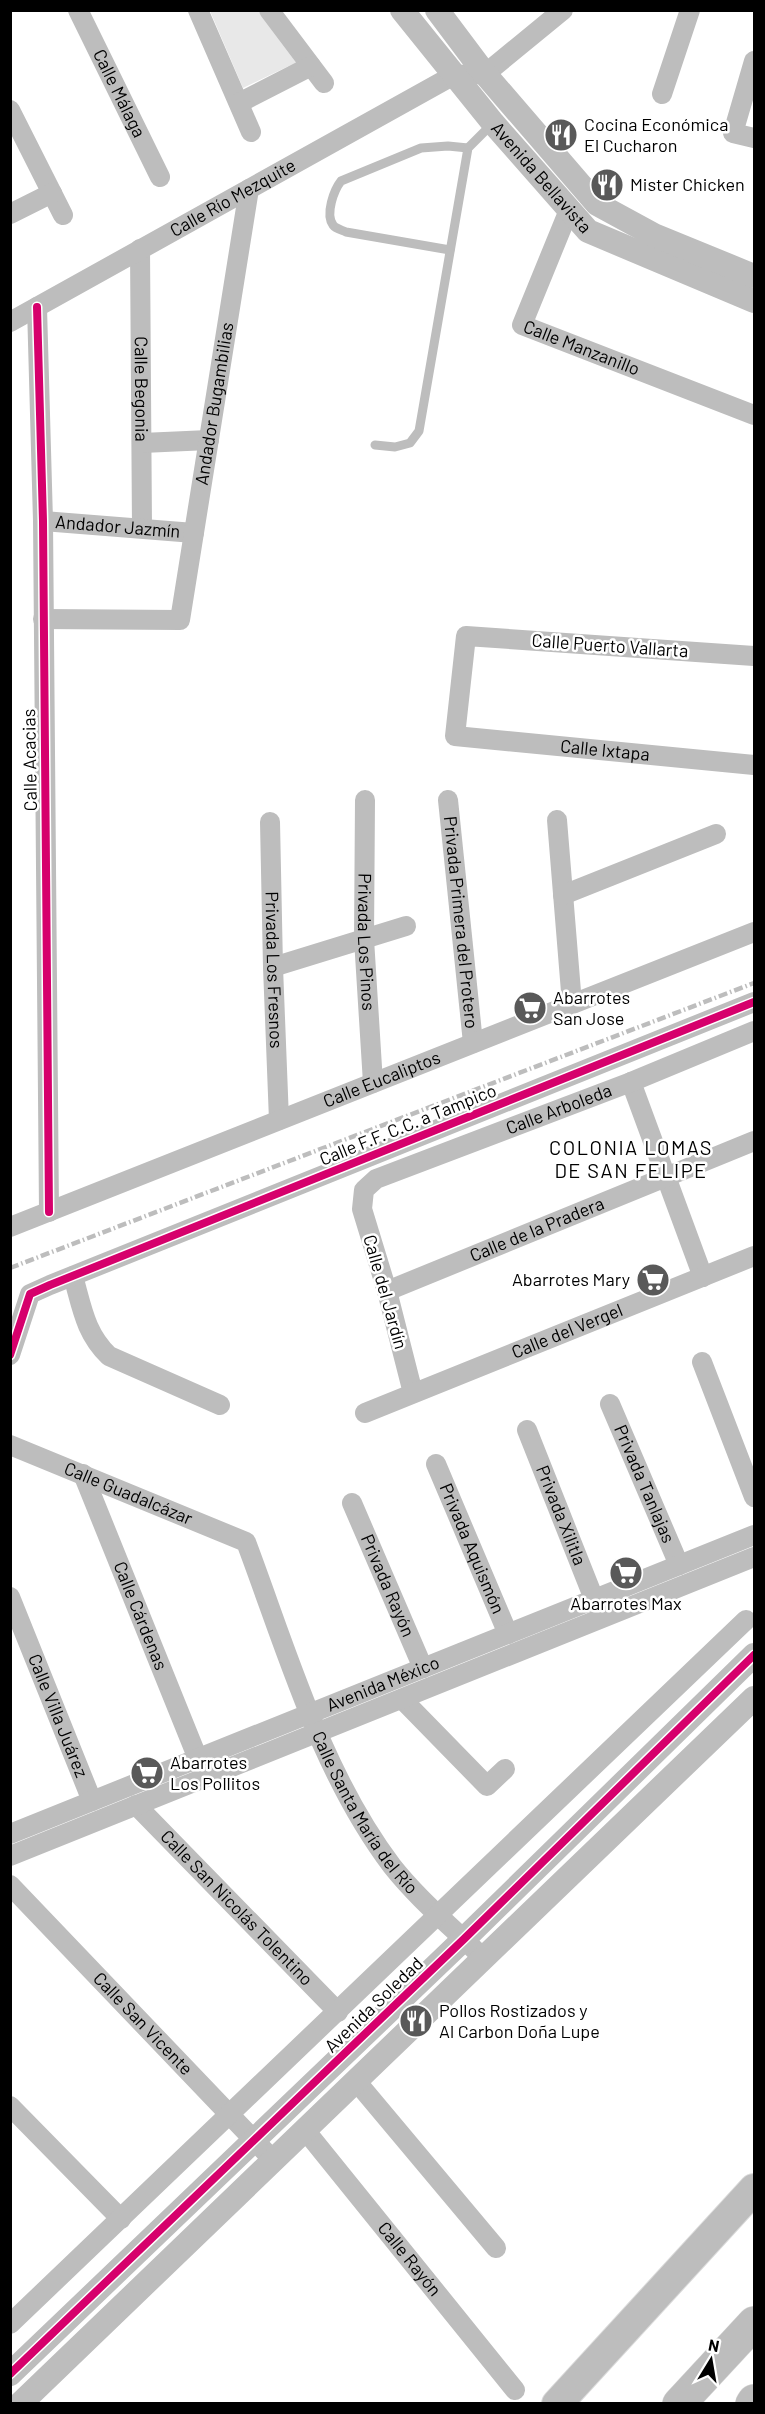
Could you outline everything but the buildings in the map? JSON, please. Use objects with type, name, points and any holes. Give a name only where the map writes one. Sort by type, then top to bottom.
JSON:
[{"type":"highway","points":[[679,2403],[754,2323]]},
{"type":"main road","points":[[557,2403],[754,2189]]},
{"type":"street","name":"Calle Málaga","points":[[78,10],[160,177]]},
{"type":"street","points":[[198,10],[251,132]]},
{"type":"street","points":[[268,10],[324,83]]},
{"type":"street","name":"Avenida Bellavista","points":[[402,10],[492,123],[588,231],[725,277],[754,276]]},
{"type":"street","points":[[454,75],[485,74],[563,10]]},
{"type":"street","points":[[662,94],[690,10]]},
{"type":"street","name":"Avenida Bellavista","points":[[441,12],[485,74],[597,204],[725,277],[754,301]]},
{"type":"street","points":[[754,62],[733,133],[754,138]]},
{"type":"street","points":[[239,103],[311,66]]},
{"type":"street","name":"Calle Río Mezquite","points":[[10,322],[454,75]]},
{"type":"street","points":[[10,110],[63,215]]},
{"type":"street","name":"Andador Bugambilias","points":[[43,619],[180,620],[249,189]]},
{"type":"street","points":[[10,214],[52,194]]},
{"type":"street","name":"Calle Manzanillo","points":[[569,210],[522,325],[754,415]]},
{"type":"street","name":"Calle Begonia","points":[[141,249],[142,528]]},
{"type":"street","name":"Calle Acacias","points":[[37,307],[43,521],[49,1212]]},
{"type":"street","points":[[142,443],[209,440]]},
{"type":"street","name":"Andador Jazmín","points":[[43,521],[194,533]]},
{"type":"street","name":"Calle Puerto Vallarta","points":[[455,736],[466,636],[754,656]]},
{"type":"street","name":"Calle Ixtapa","points":[[455,736],[754,765]]},
{"type":"street","name":"Privada Los Pinos","points":[[364,800],[364,939],[373,1083]]},
{"type":"street","name":"Privada Primera del Protero","points":[[448,800],[473,1044]]},
{"type":"street","points":[[557,820],[572,1004]]},
{"type":"street","name":"Privada Los Fresnos","points":[[270,822],[279,1120]]},
{"type":"street","points":[[563,895],[717,834]]},
{"type":"street","points":[[273,967],[406,926]]},
{"type":"street","name":"Calle Eucaliptos","points":[[10,1227],[754,932]]},
{"type":"street","name":"Calle F.F. C.C. a Tampico","points":[[10,1355],[30,1294],[754,1002]]},
{"type":"street","name":"Calle Arboleda","points":[[364,1190],[376,1179],[631,1082],[754,1031]]},
{"type":"street","points":[[631,1082],[703,1277]]},
{"type":"street","name":"Calle de la Pradera","points":[[387,1291],[754,1141]]},
{"type":"street","name":"Calle del Jardín","points":[[364,1190],[362,1209],[387,1291],[413,1393]]},
{"type":"street","name":"Calle del Vergel","points":[[365,1413],[754,1256]]},
{"type":"street","points":[[73,1276],[88,1331],[96,1344],[109,1356],[220,1405]]},
{"type":"street","points":[[702,1362],[754,1497]]},
{"type":"street","name":"Privada Tanlajas","points":[[610,1404],[679,1565]]},
{"type":"street","name":"Privada Xilitla","points":[[527,1430],[594,1599]]},
{"type":"street","name":"Calle Guadalcázar","points":[[10,1445],[246,1542]]},
{"type":"street","name":"Privada Aquismón","points":[[436,1464],[508,1634]]},
{"type":"street","name":"Calle Cárdenas","points":[[83,1474],[198,1758]]},
{"type":"street","name":"Privada Rayón","points":[[352,1503],[423,1668]]},
{"type":"street","name":"Avenida México","points":[[10,1834],[754,1534]]},
{"type":"street","name":"Calle Santa María del Río","points":[[246,1542],[333,1771],[368,1833],[411,1888],[482,1957]]},
{"type":"street","name":"Avenida México","points":[[10,1856],[754,1557]]},
{"type":"street","name":"Calle Villa Juárez","points":[[10,1597],[92,1801]]},
{"type":"street","points":[[10,2324],[746,1620]]},
{"type":"street","name":"Avenida Soledad","points":[[10,2374],[464,1939],[754,1655]]},
{"type":"street","points":[[20,2403],[754,1698]]},
{"type":"street","points":[[402,1699],[487,1786],[505,1769]]},
{"type":"street","points":[[638,1725],[663,1745]]},
{"type":"street","name":"Calle San Nicolás Tolentino","points":[[136,1805],[338,2012]]},
{"type":"street","name":"Calle San Vicente","points":[[10,1885],[274,2161]]},
{"type":"street","points":[[356,2081],[496,2248]]},
{"type":"street","points":[[10,2106],[121,2219]]},
{"type":"street","name":"Calle Rayón","points":[[305,2130],[515,2390]]},
{"type":"lane","points":[[375,445],[395,447],[410,443],[419,431],[468,148],[492,123]]},
{"type":"lane","points":[[450,250],[346,232],[335,227],[330,219],[334,191],[341,181],[421,148],[448,146],[468,148]]},
{"type":"shaded area","points":[[210,11],[258,11],[297,62],[243,88]]},
{"type":"railway","points":[[10,1268],[754,983]]},
{"type":"cycle path","points":[[37,307],[43,521],[49,1212]]},
{"type":"cycle path","points":[[10,1355],[30,1294],[754,1002]]},
{"type":"cycle path","points":[[10,2374],[464,1939],[754,1655]]},
{"type":"place","name":"Cocina Económica El Cucharon","points":[[561,135]]},
{"type":"place","name":"Mister Chicken","points":[[607,185]]},
{"type":"place","name":"Abarrotes San Jose","points":[[530,1008]]},
{"type":"place","name":"Abarrotes Mary","points":[[653,1280]]},
{"type":"place","name":"Abarrotes Max","points":[[626,1573]]},
{"type":"place","name":"Abarrotes Los Pollitos","points":[[147,1773]]},
{"type":"place","name":"Pollos Rostizados y Al Carbon Doña Lupe","points":[[416,2021]]},
{"type":"district","name":"COLONIA LOMAS DE SAN FELIPE","points":[[631,1160]]}]
